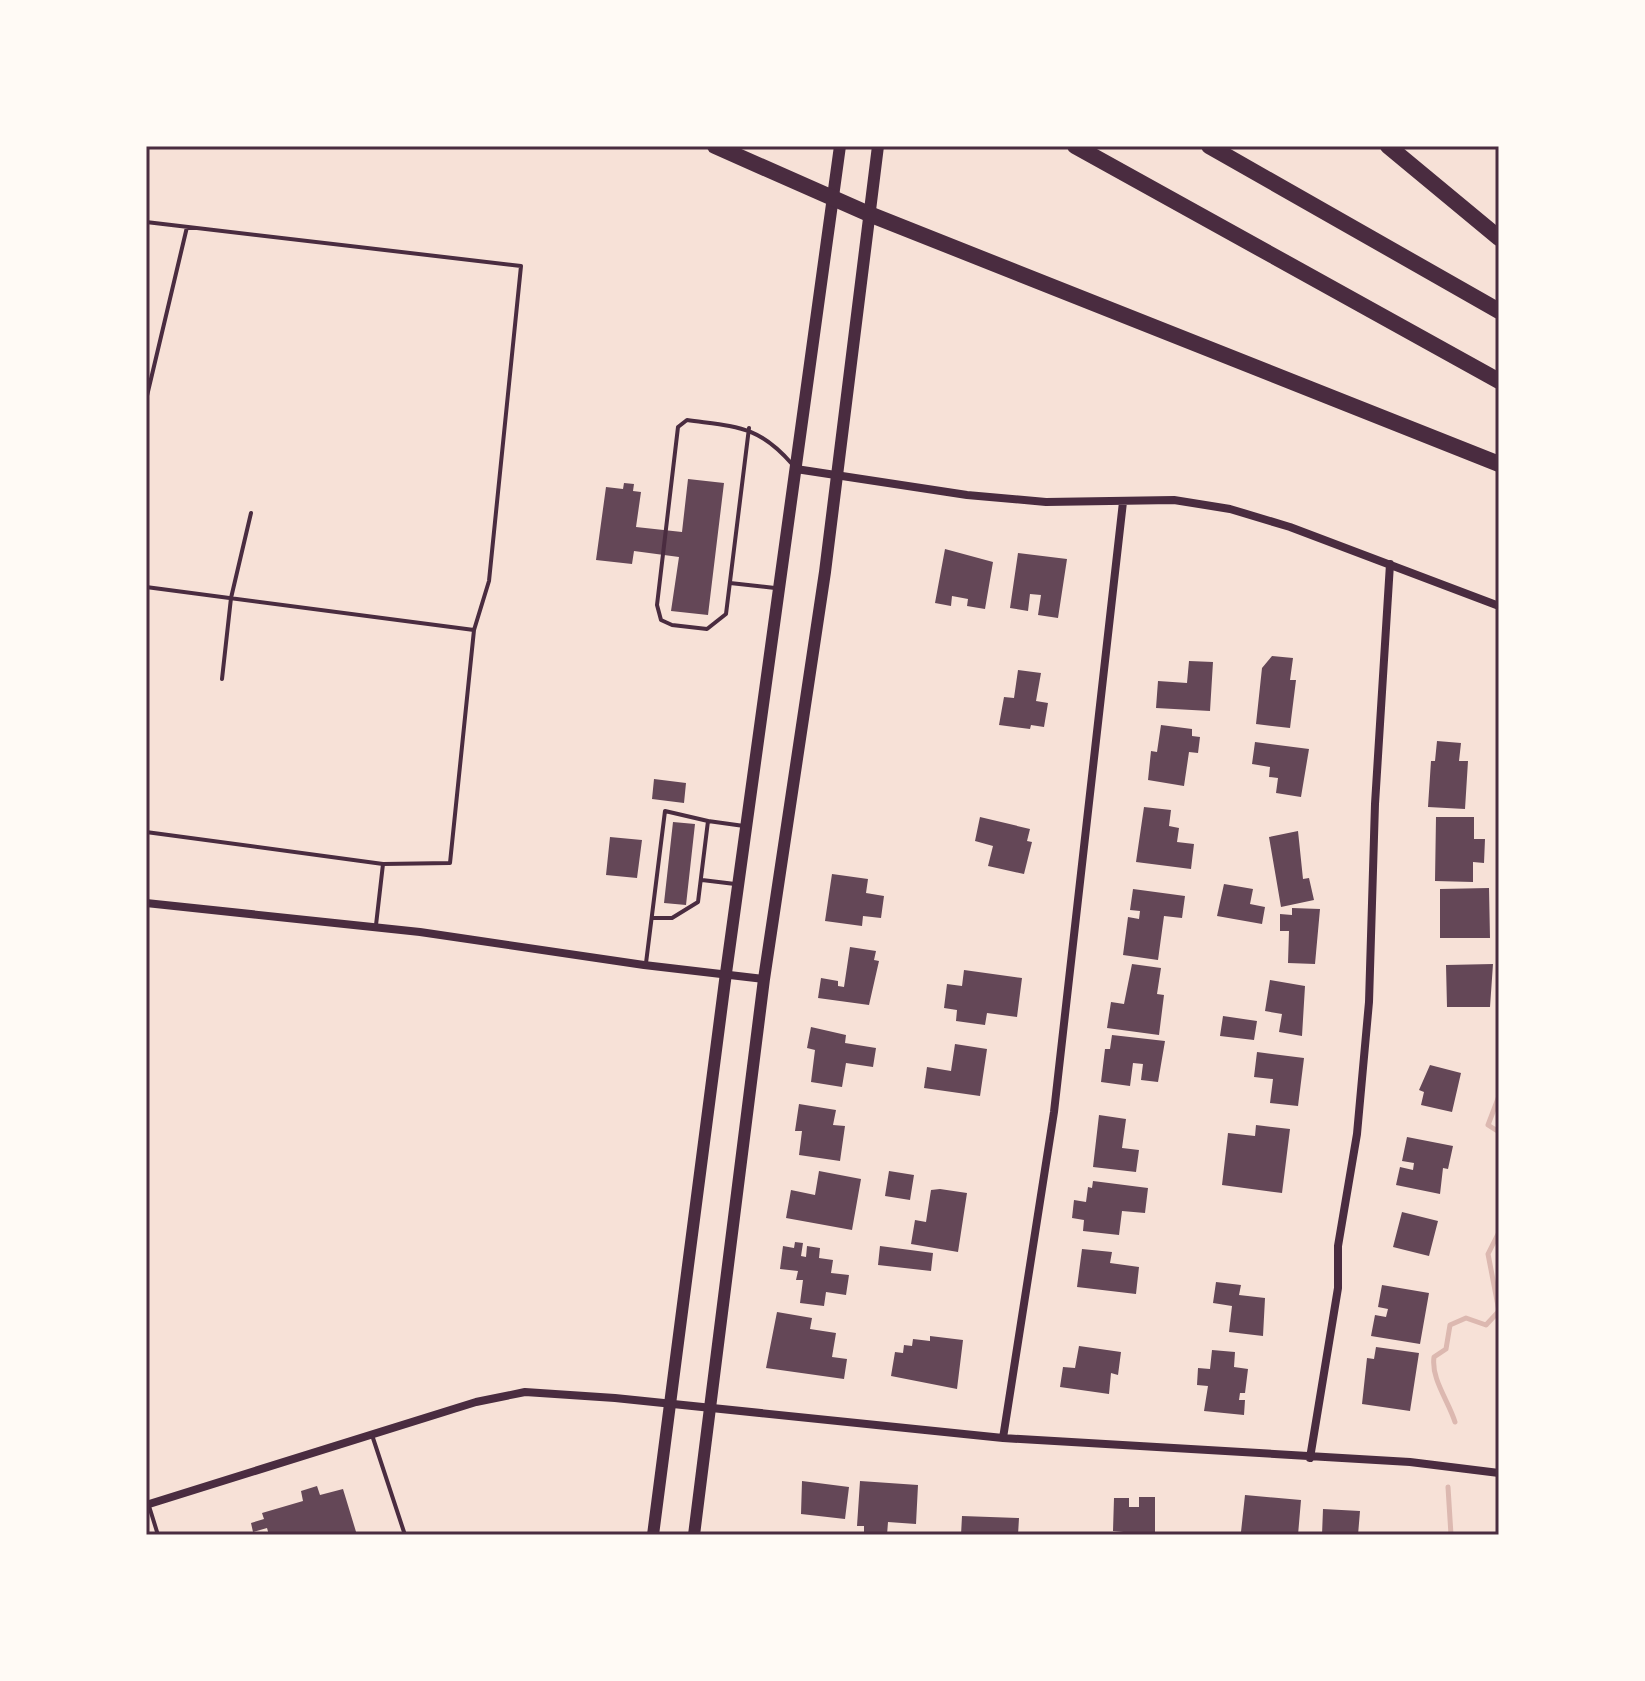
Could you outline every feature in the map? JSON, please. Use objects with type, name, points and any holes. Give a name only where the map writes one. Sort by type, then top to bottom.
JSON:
[{"type":"highway","points":[[715,146],[869,214],[1499,464]]},
{"type":"highway","points":[[1075,146],[1499,381]]},
{"type":"highway","points":[[1209,146],[1499,311]]},
{"type":"highway","points":[[1388,146],[1499,238]]},
{"type":"main road","points":[[653,1535],[726,973],[840,148]]},
{"type":"main road","points":[[694,1535],[764,979],[825,572],[878,153]]},
{"type":"street","points":[[796,469],[967,495],[1046,502],[1174,500],[1230,509],[1290,527],[1499,606]]},
{"type":"street","points":[[1003,1438],[1054,1112],[1123,502]]},
{"type":"street","points":[[1310,1458],[1338,1288],[1338,1246],[1357,1134],[1369,1002],[1375,804],[1390,564]]},
{"type":"street","points":[[146,903],[376,927],[764,979]]},
{"type":"street","points":[[147,1505],[476,1402],[525,1392],[1003,1438],[1410,1462],[1499,1473]]},
{"type":"lane","points":[[146,222],[521,266],[489,581],[474,630],[450,863],[383,864],[146,832]]},
{"type":"lane","points":[[146,400],[187,227]]},
{"type":"lane","points":[[749,428],[726,614],[707,629],[672,625],[661,620],[657,605],[678,427],[687,420],[749,428],[772,441],[796,469]]},
{"type":"lane","points":[[222,679],[231,598],[251,513]]},
{"type":"lane","points":[[730,583],[781,589]]},
{"type":"lane","points":[[146,587],[474,630]]},
{"type":"lane","points":[[646,965],[665,811],[747,827]]},
{"type":"lane","points":[[652,918],[672,918],[687,912],[698,902],[708,821]]},
{"type":"lane","points":[[376,927],[383,864]]},
{"type":"lane","points":[[702,880],[738,885]]},
{"type":"lane","points":[[146,903],[146,909]]},
{"type":"lane","points":[[372,1435],[405,1535]]},
{"type":"lane","points":[[147,1505],[158,1535]]},
{"type":"building","points":[[688,479],[724,483],[708,615],[671,611],[679,557],[634,551],[632,564],[596,560],[606,487],[623,489],[624,483],[634,484],[633,491],[641,492],[636,527],[682,532]]},
{"type":"building","points":[[945,549],[993,562],[985,609],[967,606],[968,599],[952,596],[951,606],[935,603]]},
{"type":"building","points":[[1018,553],[1067,559],[1058,618],[1038,615],[1041,595],[1030,594],[1028,611],[1010,608]]},
{"type":"building","points":[[1272,656],[1293,658],[1290,680],[1296,680],[1290,728],[1256,724],[1262,668]]},
{"type":"building","points":[[1189,661],[1213,662],[1210,711],[1156,708],[1158,681],[1187,683]]},
{"type":"building","points":[[1018,670],[1041,673],[1036,701],[1048,703],[1044,727],[1031,725],[1030,729],[999,725],[1004,697],[1014,698]]},
{"type":"building","points":[[1161,725],[1192,729],[1192,736],[1200,737],[1198,753],[1189,752],[1184,786],[1148,780],[1151,751],[1157,752]]},
{"type":"building","points":[[1437,741],[1461,743],[1459,761],[1468,761],[1465,809],[1428,807],[1431,761],[1435,761]]},
{"type":"building","points":[[1255,742],[1309,749],[1301,797],[1276,793],[1278,778],[1269,777],[1270,767],[1252,764]]},
{"type":"building","points":[[654,779],[686,783],[684,803],[652,799]]},
{"type":"building","points":[[1144,807],[1171,810],[1169,826],[1179,828],[1177,842],[1194,844],[1191,869],[1136,862]]},
{"type":"building","points":[[980,817],[1030,829],[1027,841],[1032,842],[1024,874],[988,866],[993,846],[975,841]]},
{"type":"building","points":[[1436,817],[1474,817],[1474,839],[1485,839],[1484,863],[1473,862],[1473,882],[1435,881]]},
{"type":"building","points":[[673,822],[695,824],[686,905],[664,903]]},
{"type":"building","points":[[1298,831],[1303,879],[1309,878],[1314,900],[1281,907],[1269,837]]},
{"type":"building","points":[[610,837],[642,840],[637,878],[606,875]]},
{"type":"building","points":[[832,874],[868,879],[866,893],[884,896],[881,918],[863,916],[862,926],[825,921]]},
{"type":"building","points":[[1224,884],[1253,889],[1250,904],[1265,907],[1262,924],[1217,916]]},
{"type":"building","points":[[1489,888],[1490,938],[1440,938],[1440,889]]},
{"type":"building","points":[[1133,889],[1185,896],[1182,918],[1164,916],[1158,960],[1123,955],[1128,917],[1139,919],[1140,911],[1130,910]]},
{"type":"building","points":[[1292,908],[1320,909],[1315,964],[1288,963],[1289,931],[1280,931],[1280,914],[1292,915]]},
{"type":"building","points":[[850,947],[876,951],[874,960],[879,961],[869,1005],[818,998],[821,978],[838,981],[838,986],[844,987]]},
{"type":"building","points":[[1132,964],[1161,968],[1157,994],[1164,995],[1159,1035],[1107,1028],[1111,1002],[1124,1004]]},
{"type":"building","points":[[1493,964],[1490,1007],[1447,1007],[1446,965]]},
{"type":"building","points":[[964,970],[1022,978],[1017,1017],[987,1013],[985,1025],[956,1021],[957,1010],[944,1008],[947,984],[962,986]]},
{"type":"building","points":[[1270,980],[1305,986],[1302,1036],[1279,1032],[1282,1014],[1265,1011]]},
{"type":"building","points":[[1223,1016],[1257,1021],[1254,1040],[1220,1036]]},
{"type":"building","points":[[811,1027],[846,1035],[845,1043],[876,1048],[873,1067],[846,1063],[842,1087],[811,1082],[815,1050],[807,1048]]},
{"type":"building","points":[[1112,1035],[1165,1041],[1158,1082],[1141,1080],[1143,1064],[1133,1063],[1130,1086],[1101,1082],[1105,1049],[1110,1049]]},
{"type":"building","points":[[955,1044],[987,1049],[980,1096],[924,1088],[927,1067],[951,1071]]},
{"type":"building","points":[[1257,1052],[1304,1058],[1298,1106],[1270,1103],[1273,1079],[1254,1077]]},
{"type":"building","points":[[1430,1065],[1461,1073],[1452,1112],[1421,1105],[1424,1092],[1419,1090]]},
{"type":"building","points":[[799,1104],[836,1110],[833,1125],[845,1126],[840,1161],[799,1155],[802,1131],[795,1131]]},
{"type":"building","points":[[1099,1115],[1126,1119],[1122,1148],[1139,1150],[1136,1172],[1093,1167]]},
{"type":"building","points":[[1256,1125],[1290,1129],[1282,1193],[1222,1185],[1228,1133],[1255,1136]]},
{"type":"building","points":[[1407,1137],[1453,1146],[1448,1169],[1443,1168],[1440,1194],[1396,1185],[1400,1167],[1413,1170],[1414,1163],[1402,1161]]},
{"type":"building","points":[[819,1171],[861,1179],[852,1230],[786,1218],[791,1190],[815,1195]]},
{"type":"building","points":[[889,1171],[914,1175],[910,1200],[885,1196]]},
{"type":"building","points":[[1093,1181],[1148,1188],[1145,1213],[1122,1211],[1119,1235],[1083,1231],[1084,1220],[1072,1218],[1074,1200],[1086,1202],[1088,1187],[1092,1188]]},
{"type":"building","points":[[931,1190],[967,1193],[958,1252],[911,1244],[915,1220],[926,1222]]},
{"type":"building","points":[[1402,1212],[1438,1221],[1429,1256],[1393,1247]]},
{"type":"building","points":[[795,1242],[803,1243],[801,1256],[806,1257],[807,1246],[820,1248],[819,1258],[833,1260],[831,1273],[849,1275],[846,1295],[826,1292],[824,1306],[800,1303],[803,1280],[796,1280],[798,1271],[780,1269],[783,1246],[794,1248]]},
{"type":"building","points":[[880,1246],[933,1253],[931,1271],[878,1265]]},
{"type":"building","points":[[1082,1249],[1112,1252],[1110,1263],[1139,1267],[1136,1294],[1077,1287]]},
{"type":"building","points":[[1216,1282],[1241,1285],[1239,1295],[1265,1298],[1263,1336],[1229,1332],[1232,1306],[1213,1303]]},
{"type":"building","points":[[1382,1285],[1429,1293],[1420,1344],[1371,1336],[1375,1315],[1386,1317],[1388,1309],[1378,1307]]},
{"type":"building","points":[[777,1312],[812,1318],[810,1329],[836,1333],[832,1357],[847,1359],[844,1379],[766,1368]]},
{"type":"building","points":[[930,1336],[963,1340],[957,1389],[891,1376],[895,1352],[903,1353],[904,1345],[912,1346],[913,1339],[930,1341]]},
{"type":"building","points":[[1079,1346],[1121,1352],[1118,1375],[1111,1373],[1109,1394],[1060,1387],[1063,1367],[1075,1368]]},
{"type":"building","points":[[1376,1347],[1419,1353],[1410,1411],[1362,1404],[1367,1358],[1374,1359]]},
{"type":"building","points":[[1212,1350],[1235,1352],[1234,1367],[1248,1369],[1245,1393],[1240,1393],[1239,1400],[1245,1400],[1244,1415],[1204,1411],[1208,1386],[1197,1385],[1198,1368],[1210,1369]]},
{"type":"building","points":[[802,1481],[849,1487],[845,1519],[801,1514]]},
{"type":"building","points":[[860,1481],[918,1485],[916,1524],[888,1522],[887,1535],[864,1535],[864,1526],[857,1526]]},
{"type":"building","points":[[317,1486],[320,1495],[343,1489],[357,1535],[269,1535],[267,1528],[253,1532],[251,1523],[264,1519],[262,1513],[303,1501],[301,1491]]},
{"type":"building","points":[[1245,1495],[1301,1500],[1298,1535],[1241,1532]]},
{"type":"building","points":[[1139,1497],[1155,1497],[1155,1535],[1113,1531],[1114,1498],[1129,1498],[1129,1507],[1139,1507]]},
{"type":"building","points":[[1323,1509],[1360,1511],[1358,1535],[1322,1535]]},
{"type":"building","points":[[962,1516],[1019,1518],[1018,1535],[961,1535]]},
{"type":"waterway","points":[[1499,739],[1499,753]]},
{"type":"waterway","points":[[1499,1096],[1488,1125],[1499,1132]]},
{"type":"waterway","points":[[1455,1422],[1437,1381],[1434,1357],[1446,1349],[1450,1325],[1466,1318],[1486,1325],[1499,1311],[1488,1254],[1499,1232]]},
{"type":"waterway","points":[[1448,1487],[1451,1535]]}]
